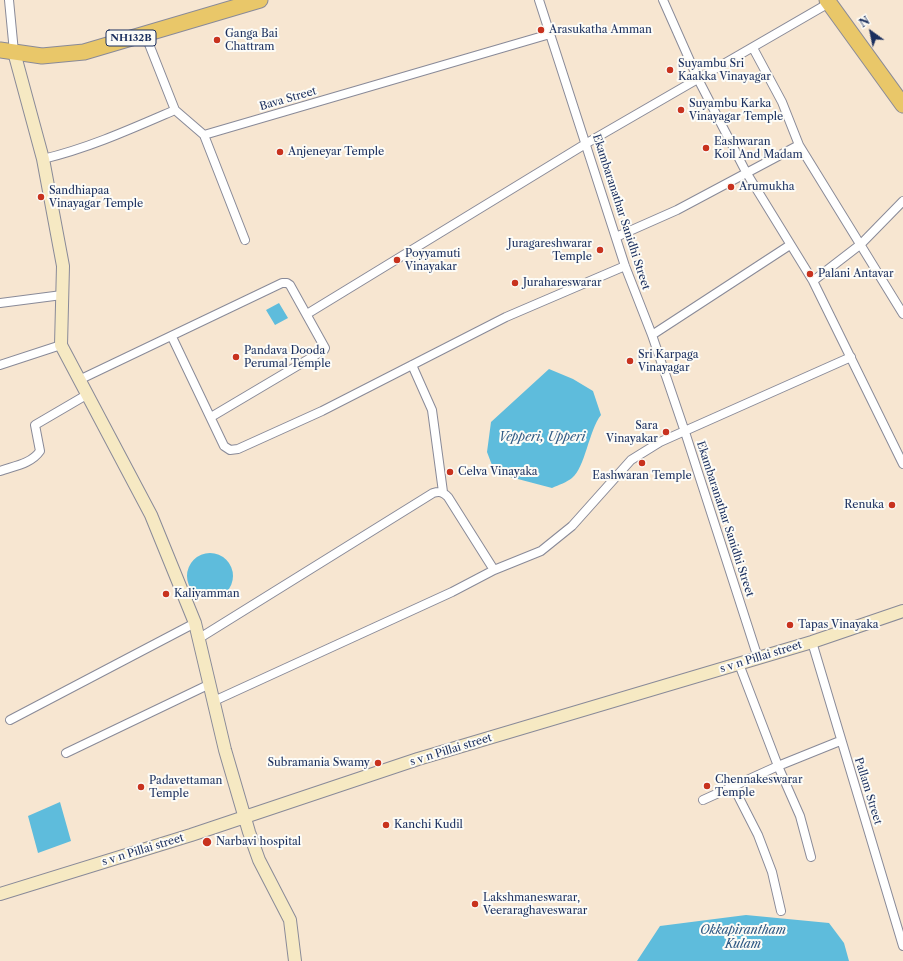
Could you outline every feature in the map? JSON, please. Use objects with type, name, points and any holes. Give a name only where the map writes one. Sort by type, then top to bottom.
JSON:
[{"type":"highway","name":"NH132B","points":[[7,51],[42,56],[84,52],[260,0]]},
{"type":"highway","points":[[831,1],[903,94]]},
{"type":"highway","points":[[831,1],[903,106]]},
{"type":"main road","points":[[7,51],[43,159],[63,266],[62,345],[151,515],[195,623],[224,750],[259,860],[290,920],[295,961]]},
{"type":"main road","name":"s v n Pillai street","points":[[0,894],[245,817],[418,759],[812,642],[903,611]]},
{"type":"street","points":[[7,51],[9,0]]},
{"type":"street","name":"Ekambaranathar Sanidhi Street","points":[[539,0],[587,143],[625,266],[652,335],[685,432],[758,658]]},
{"type":"street","points":[[663,0],[698,79],[746,172],[813,281],[903,464]]},
{"type":"street","points":[[307,314],[587,143],[753,48],[831,1]]},
{"type":"street","points":[[145,34],[175,110],[204,134],[245,240]]},
{"type":"street","name":"Bava Street","points":[[204,134],[550,34]]},
{"type":"street","points":[[753,48],[782,102],[799,144],[903,314]]},
{"type":"street","points":[[43,159],[76,151],[109,139],[175,110]]},
{"type":"street","points":[[616,237],[677,210],[799,144]]},
{"type":"street","points":[[813,281],[861,244],[903,201]]},
{"type":"street","points":[[652,335],[790,245]]},
{"type":"street","points":[[172,337],[224,446],[230,450],[238,449],[322,411],[506,318],[625,266]]},
{"type":"street","points":[[81,379],[172,337],[282,283],[290,285],[325,348],[321,353],[211,417]]},
{"type":"street","points":[[0,303],[62,295]]},
{"type":"street","points":[[0,365],[62,345]]},
{"type":"street","points":[[214,701],[452,592],[494,570],[521,561],[549,546],[572,526],[631,460],[660,442],[851,357]]},
{"type":"street","points":[[412,366],[432,410],[443,492],[469,528],[494,570]]},
{"type":"street","points":[[0,471],[30,461],[37,455],[40,451],[35,425],[88,394]]},
{"type":"street","points":[[198,639],[433,493],[443,492]]},
{"type":"street","points":[[10,720],[195,623]]},
{"type":"street","name":"Pallam Street","points":[[812,642],[840,741],[903,946]]},
{"type":"street","points":[[739,664],[778,766],[800,816],[811,857]]},
{"type":"street","points":[[66,753],[210,684]]},
{"type":"street","points":[[703,800],[778,766],[840,741]]},
{"type":"street","points":[[733,786],[758,835],[772,872],[781,911]]},
{"type":"water","points":[[279,303],[288,318],[275,325],[266,310]]},
{"type":"water","name":"Vepperi, Upperi","points":[[549,369],[573,379],[593,391],[601,415],[593,430],[584,458],[576,473],[568,481],[552,488],[495,473],[487,452],[491,422]]},
{"type":"water","points":[[215,553],[227,559],[232,567],[232,585],[227,593],[219,598],[205,599],[193,593],[188,585],[187,571],[193,559],[201,554]]},
{"type":"water","points":[[60,802],[71,841],[38,853],[28,816]]},
{"type":"water","name":"Okkapirantham Kulam","points":[[746,915],[829,923],[844,943],[849,961],[637,961],[660,926]]},
{"type":"place","name":"Arasukatha Amman","points":[[541,30]]},
{"type":"place","name":"Ganga Bai Chattram","points":[[217,40]]},
{"type":"place","name":"Suyambu Sri Kaakka Vinayagar","points":[[670,70]]},
{"type":"place","name":"Suyambu Karka Vinayagar Temple","points":[[681,110]]},
{"type":"place","name":"Eashwaran Koil And Madam","points":[[706,148]]},
{"type":"place","name":"Anjeneyar Temple","points":[[280,152]]},
{"type":"place","name":"Arumukha","points":[[731,187]]},
{"type":"place","name":"Sandhiapaa Vinayagar Temple","points":[[41,197]]},
{"type":"place","name":"Juragareshwarar Temple","points":[[600,250]]},
{"type":"place","name":"Poyyamuti Vinayakar","points":[[397,260]]},
{"type":"place","name":"Palani Antavar","points":[[810,274]]},
{"type":"place","name":"Jurahareswarar","points":[[515,283]]},
{"type":"place","name":"Pandava Dooda Perumal Temple","points":[[236,357]]},
{"type":"place","name":"Sri Karpaga Vinayagar","points":[[630,361]]},
{"type":"place","name":"Sara Vinayakar","points":[[666,432]]},
{"type":"place","name":"Eashwaran Temple","points":[[642,463]]},
{"type":"place","name":"Celva Vinayaka","points":[[450,472]]},
{"type":"place","name":"Renuka","points":[[892,505]]},
{"type":"place","name":"Kaliyamman","points":[[166,594]]},
{"type":"place","name":"Tapas Vinayaka","points":[[790,625]]},
{"type":"place","name":"Subramania Swamy","points":[[378,763]]},
{"type":"place","name":"Chennakeswarar Temple","points":[[707,786]]},
{"type":"place","name":"Padavettaman Temple","points":[[141,787]]},
{"type":"place","name":"Kanchi Kudil","points":[[386,825]]},
{"type":"place","name":"Narbavi hospital","points":[[207,842]]},
{"type":"place","name":"Lakshmaneswarar, Veeraraghaveswarar","points":[[475,904]]}]
